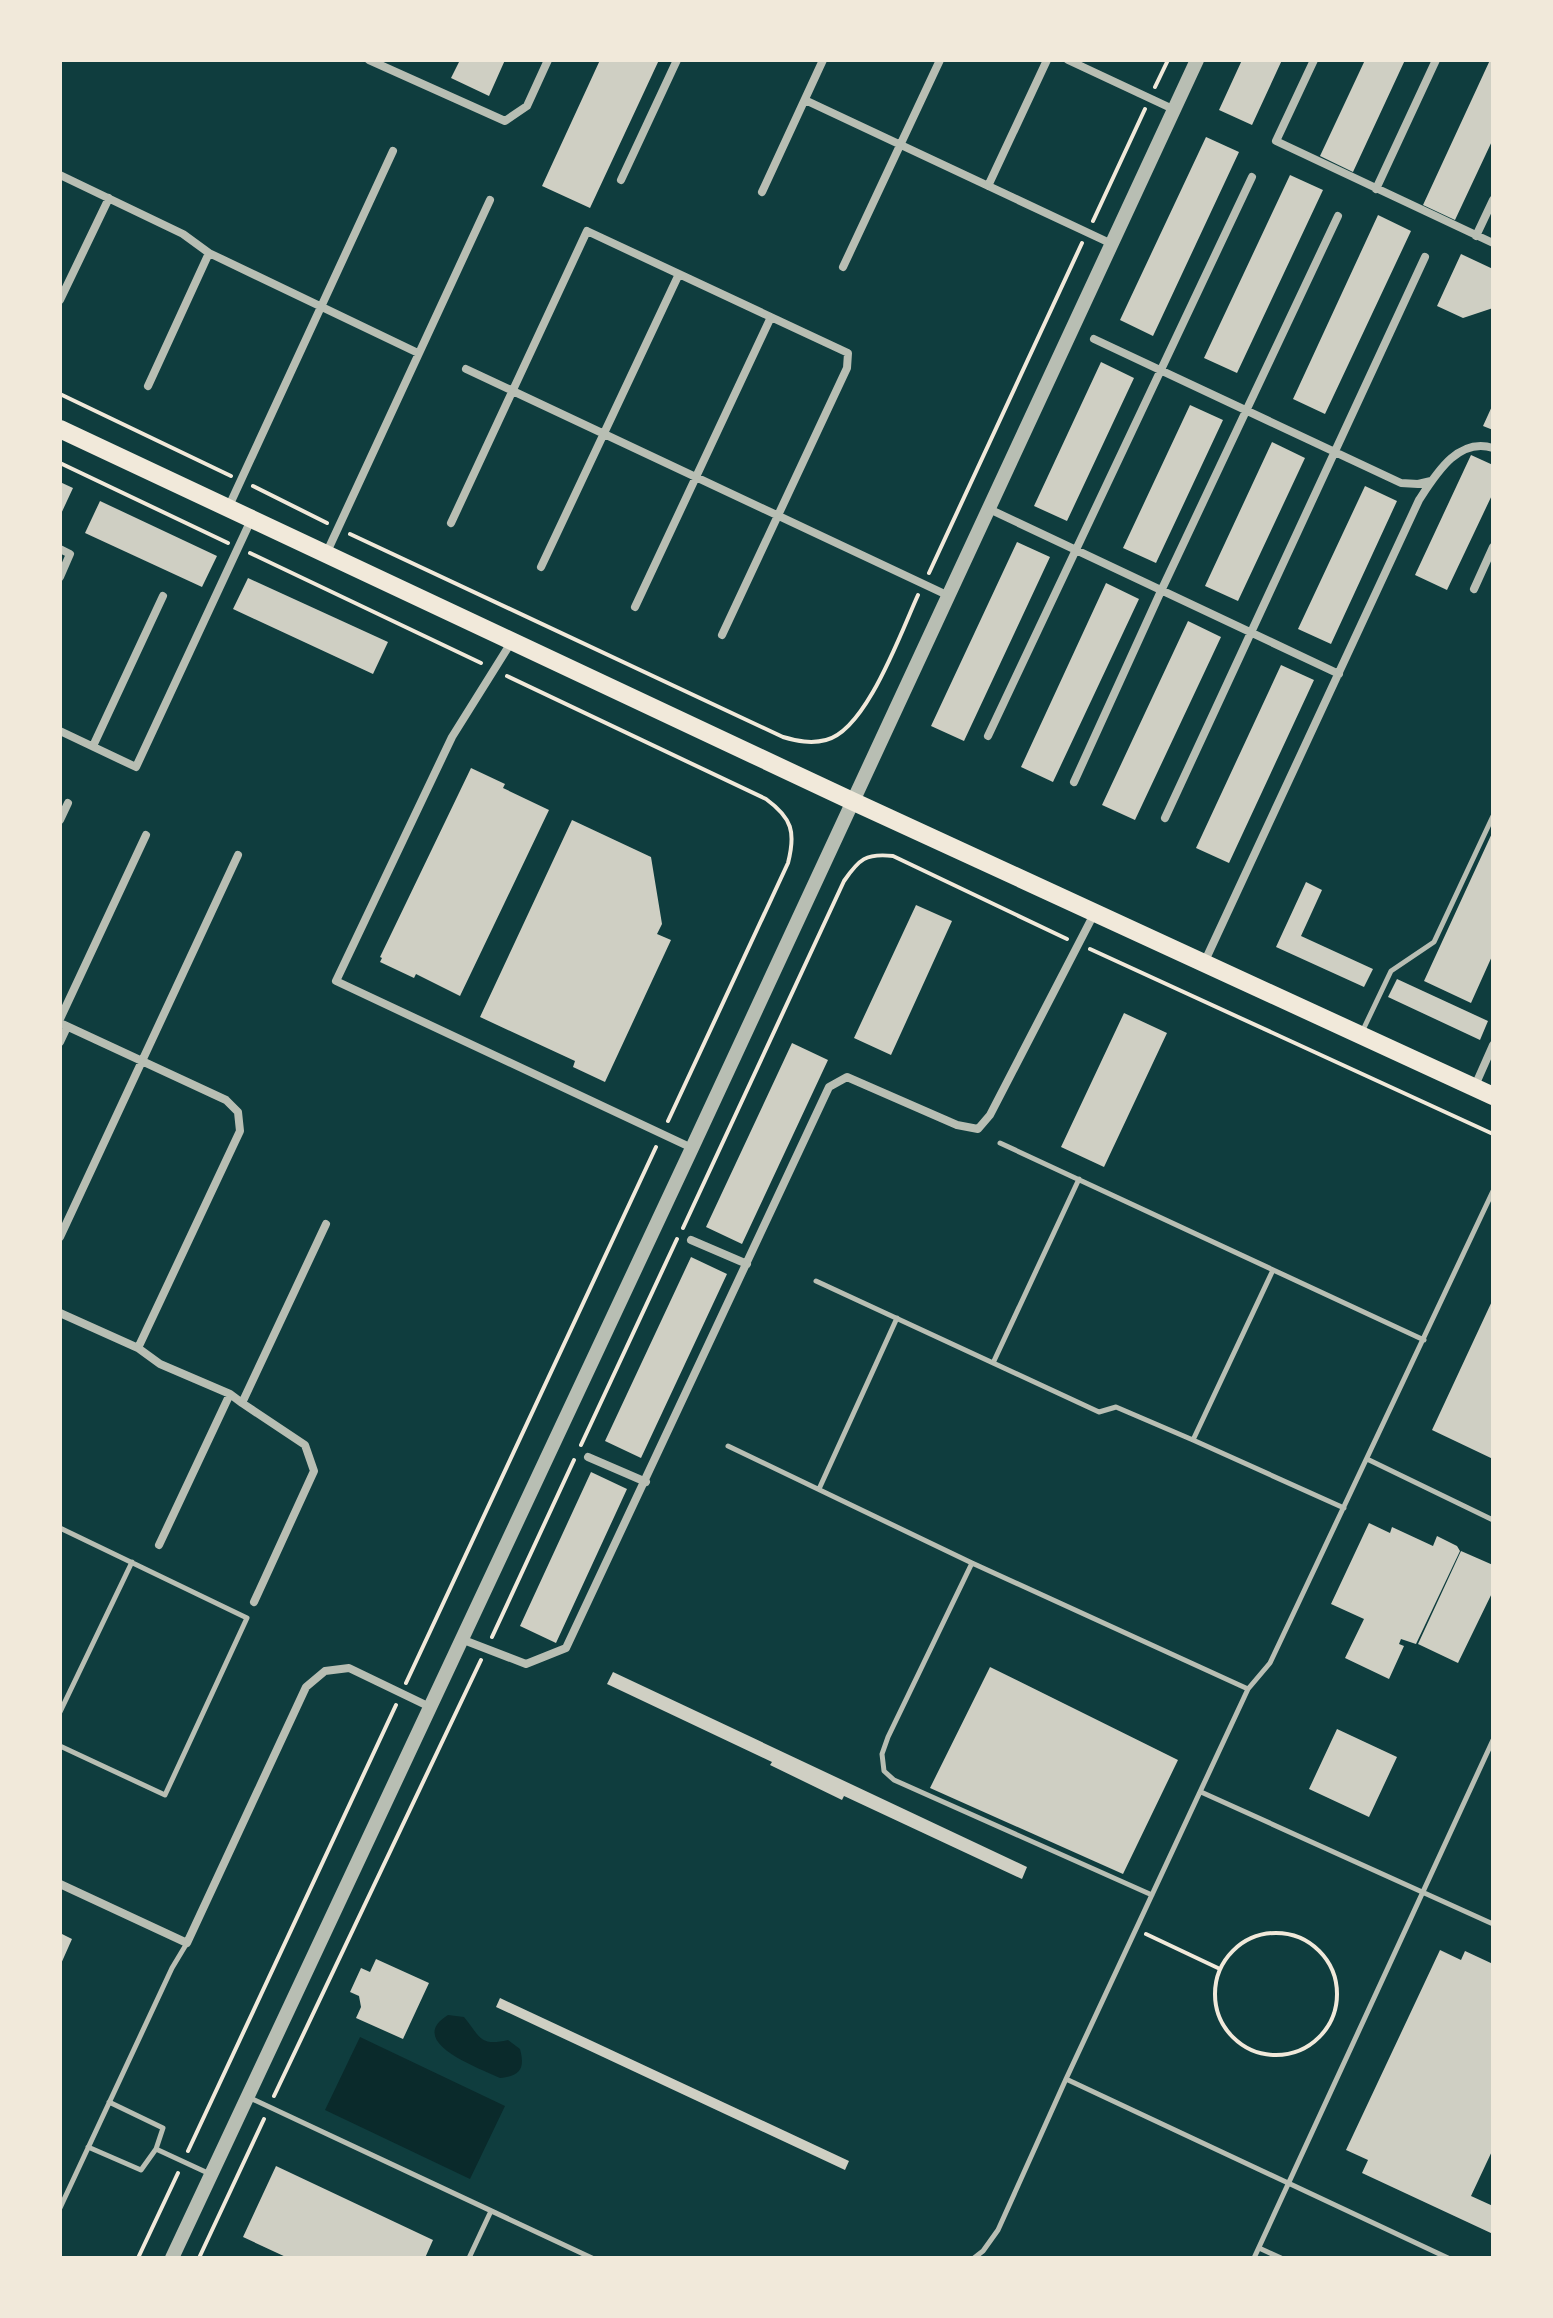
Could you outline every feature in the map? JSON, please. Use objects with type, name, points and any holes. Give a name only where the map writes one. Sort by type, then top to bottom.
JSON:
[{"type":"main road","points":[[60,429],[852,801],[1493,1096]]},
{"type":"street","points":[[369,60],[505,121],[527,106],[548,60]]},
{"type":"street","points":[[621,180],[677,60]]},
{"type":"street","points":[[762,192],[823,60]]},
{"type":"street","points":[[843,267],[940,60]]},
{"type":"street","points":[[988,186],[1047,60]]},
{"type":"street","points":[[1068,60],[1175,110]]},
{"type":"street","points":[[172,2258],[1197,60]]},
{"type":"street","points":[[1314,60],[1276,141],[1493,243]]},
{"type":"street","points":[[1376,189],[1436,60]]},
{"type":"street","points":[[805,100],[1112,244]]},
{"type":"street","points":[[228,508],[393,151]]},
{"type":"street","points":[[60,175],[183,234],[209,253],[418,353]]},
{"type":"street","points":[[988,736],[1252,177]]},
{"type":"street","points":[[60,300],[109,198]]},
{"type":"street","points":[[326,554],[490,200]]},
{"type":"street","points":[[1476,236],[1493,200]]},
{"type":"street","points":[[1074,782],[1338,216]]},
{"type":"street","points":[[451,523],[587,231],[848,353],[847,368],[722,635]]},
{"type":"street","points":[[148,386],[209,253]]},
{"type":"street","points":[[1165,818],[1425,257]]},
{"type":"street","points":[[541,567],[679,274]]},
{"type":"street","points":[[635,607],[771,317]]},
{"type":"street","points":[[1094,339],[1401,483],[1432,481]]},
{"type":"street","points":[[466,369],[949,596]]},
{"type":"street","points":[[1204,963],[1419,500],[1456,454],[1477,444],[1493,448]]},
{"type":"street","points":[[989,509],[1339,674]]},
{"type":"street","points":[[60,731],[136,767],[251,520]]},
{"type":"street","points":[[1474,589],[1493,547]]},
{"type":"street","points":[[60,549],[70,554],[60,577]]},
{"type":"street","points":[[93,746],[163,596]]},
{"type":"street","points":[[512,641],[452,737],[336,981],[692,1148]]},
{"type":"street","points":[[60,820],[68,803]]},
{"type":"street","points":[[60,1042],[62,1023],[146,835]]},
{"type":"street","points":[[60,1237],[238,855]]},
{"type":"street","points":[[461,1639],[526,1664],[566,1648],[829,1087],[847,1077],[957,1125],[978,1129],[990,1115],[1095,914]]},
{"type":"street","points":[[62,1023],[226,1100],[238,1112],[240,1131],[138,1348]]},
{"type":"street","points":[[1474,1088],[1493,1045]]},
{"type":"street","points":[[242,1403],[326,1224]]},
{"type":"street","points":[[691,1240],[747,1264]]},
{"type":"street","points":[[60,1313],[138,1348],[160,1364],[230,1394],[305,1445],[314,1471],[254,1602]]},
{"type":"street","points":[[159,1545],[230,1394]]},
{"type":"street","points":[[588,1457],[646,1482]]},
{"type":"street","points":[[60,1884],[187,1943],[306,1687],[325,1671],[349,1668],[430,1707]]},
{"type":"lane","points":[[1361,1036],[1391,971],[1434,942],[1493,816]]},
{"type":"lane","points":[[1000,1143],[1424,1340]]},
{"type":"lane","points":[[993,1363],[1079,1179]]},
{"type":"lane","points":[[974,2258],[998,2230],[1248,1689],[1270,1663],[1493,1191]]},
{"type":"lane","points":[[1193,1440],[1273,1270]]},
{"type":"lane","points":[[816,1281],[1099,1412],[1116,1407],[1344,1508]]},
{"type":"lane","points":[[819,1489],[897,1318]]},
{"type":"lane","points":[[728,1446],[972,1563],[1248,1689]]},
{"type":"lane","points":[[1367,1459],[1493,1520]]},
{"type":"lane","points":[[60,1528],[247,1618],[165,1795],[60,1746]]},
{"type":"lane","points":[[60,1712],[132,1562]]},
{"type":"lane","points":[[972,1563],[888,1737],[882,1754],[884,1771],[894,1780],[1152,1895]]},
{"type":"lane","points":[[1254,2258],[1493,1740]]},
{"type":"lane","points":[[1201,1792],[1493,1924]]},
{"type":"lane","points":[[60,2208],[172,1968],[187,1943]]},
{"type":"lane","points":[[1066,2079],[1433,2255],[1448,2258]]},
{"type":"lane","points":[[247,2097],[592,2258]]},
{"type":"lane","points":[[88,2147],[141,2170],[156,2149],[163,2128],[109,2102]]},
{"type":"lane","points":[[156,2149],[211,2175]]},
{"type":"lane","points":[[469,2258],[491,2211]]},
{"type":"lane","points":[[1259,2248],[1281,2258]]},
{"type":"path","points":[[60,394],[768,731],[803,742],[828,740],[847,730],[867,706],[1168,60]]},
{"type":"path","points":[[60,463],[766,799],[781,809],[789,823],[793,842],[788,863],[138,2258]]},
{"type":"path","points":[[581,1446],[844,881],[853,867],[868,856],[893,856],[1493,1134]]},
{"type":"path","points":[[199,2258],[574,1461]]},
{"type":"path","points":[[1136,1930],[1220,1969]]},
{"type":"path","points":[[1264,1933],[1284,1933],[1302,1938],[1320,1950],[1332,1968],[1338,1988],[1336,2010],[1328,2029],[1313,2044],[1293,2054],[1272,2056],[1251,2051],[1235,2041],[1223,2025],[1216,2007],[1215,1988],[1220,1969],[1231,1953],[1246,1940],[1264,1933]]},
{"type":"water","points":[[448,2015],[464,2017],[486,2041],[508,2040],[520,2049],[520,2070],[500,2078],[450,2053],[435,2035],[437,2025]]},
{"type":"water","points":[[360,2037],[505,2106],[470,2179],[325,2110]]},
{"type":"building","points":[[460,60],[505,60],[489,96],[451,78]]},
{"type":"building","points":[[600,60],[659,60],[590,208],[542,186]]},
{"type":"building","points":[[1242,60],[1282,60],[1252,125],[1219,110]]},
{"type":"building","points":[[1365,60],[1405,60],[1353,172],[1320,156]]},
{"type":"building","points":[[1490,60],[1493,60],[1493,139],[1455,220],[1423,205]]},
{"type":"building","points":[[1206,137],[1239,152],[1153,336],[1120,320]]},
{"type":"building","points":[[1290,175],[1323,190],[1237,373],[1204,358]]},
{"type":"building","points":[[1378,215],[1411,231],[1325,414],[1293,399]]},
{"type":"building","points":[[1461,254],[1493,269],[1493,308],[1463,318],[1437,306]]},
{"type":"building","points":[[1101,362],[1134,378],[1067,521],[1034,506]]},
{"type":"building","points":[[1493,404],[1493,430],[1483,426]]},
{"type":"building","points":[[1190,405],[1223,420],[1156,563],[1123,548]]},
{"type":"building","points":[[1272,442],[1305,458],[1238,601],[1205,586]]},
{"type":"building","points":[[1471,455],[1493,465],[1493,493],[1447,590],[1415,575]]},
{"type":"building","points":[[60,482],[73,488],[60,516]]},
{"type":"building","points":[[1365,486],[1397,501],[1331,644],[1298,629]]},
{"type":"building","points":[[100,501],[217,556],[202,587],[85,533]]},
{"type":"building","points":[[1017,542],[1050,557],[964,741],[931,726]]},
{"type":"building","points":[[248,578],[388,642],[373,674],[233,609]]},
{"type":"building","points":[[1106,583],[1139,599],[1053,782],[1021,767]]},
{"type":"building","points":[[1188,621],[1221,637],[1135,820],[1102,805]]},
{"type":"building","points":[[1281,665],[1314,680],[1229,863],[1196,848]]},
{"type":"building","points":[[471,768],[505,784],[503,788],[549,810],[460,996],[416,974],[414,978],[380,962],[380,957]]},
{"type":"building","points":[[572,820],[651,857],[662,924],[657,934],[671,940],[605,1082],[573,1067],[575,1061],[480,1017]]},
{"type":"building","points":[[1493,831],[1493,954],[1471,1003],[1424,981]]},
{"type":"building","points":[[1306,882],[1322,890],[1301,936],[1373,969],[1364,987],[1276,947]]},
{"type":"building","points":[[916,905],[952,921],[891,1055],[854,1038]]},
{"type":"building","points":[[1397,979],[1488,1021],[1480,1040],[1388,997]]},
{"type":"building","points":[[1124,1013],[1167,1033],[1104,1167],[1061,1147]]},
{"type":"building","points":[[792,1043],[828,1060],[742,1244],[706,1227]]},
{"type":"building","points":[[691,1257],[727,1274],[641,1458],[605,1441]]},
{"type":"building","points":[[1493,1299],[1493,1459],[1432,1430]]},
{"type":"building","points":[[591,1472],[627,1489],[556,1643],[520,1626]]},
{"type":"building","points":[[1369,1523],[1390,1533],[1392,1527],[1433,1546],[1437,1536],[1457,1546],[1460,1551],[1416,1644],[1401,1639],[1399,1644],[1404,1646],[1389,1679],[1345,1658],[1364,1619],[1331,1604]]},
{"type":"building","points":[[1461,1551],[1493,1565],[1493,1591],[1458,1663],[1418,1644]]},
{"type":"building","points":[[990,1667],[1178,1760],[1123,1874],[930,1788]]},
{"type":"building","points":[[613,1672],[1027,1867],[1022,1879],[844,1796],[842,1800],[770,1765],[772,1762],[607,1684]]},
{"type":"building","points":[[1337,1729],[1397,1757],[1369,1817],[1309,1789]]},
{"type":"building","points":[[60,1933],[72,1939],[60,1966]]},
{"type":"building","points":[[1440,1950],[1461,1960],[1465,1951],[1493,1964],[1493,2149],[1471,2196],[1493,2206],[1493,2234],[1362,2173],[1368,2160],[1346,2150]]},
{"type":"building","points":[[376,1959],[429,1983],[403,2039],[356,2018],[361,2007],[359,1996],[350,1992],[361,1968],[370,1972]]},
{"type":"building","points":[[500,1998],[849,2161],[845,2170],[496,2007]]},
{"type":"building","points":[[276,2166],[433,2240],[425,2258],[288,2258],[243,2237]]}]
